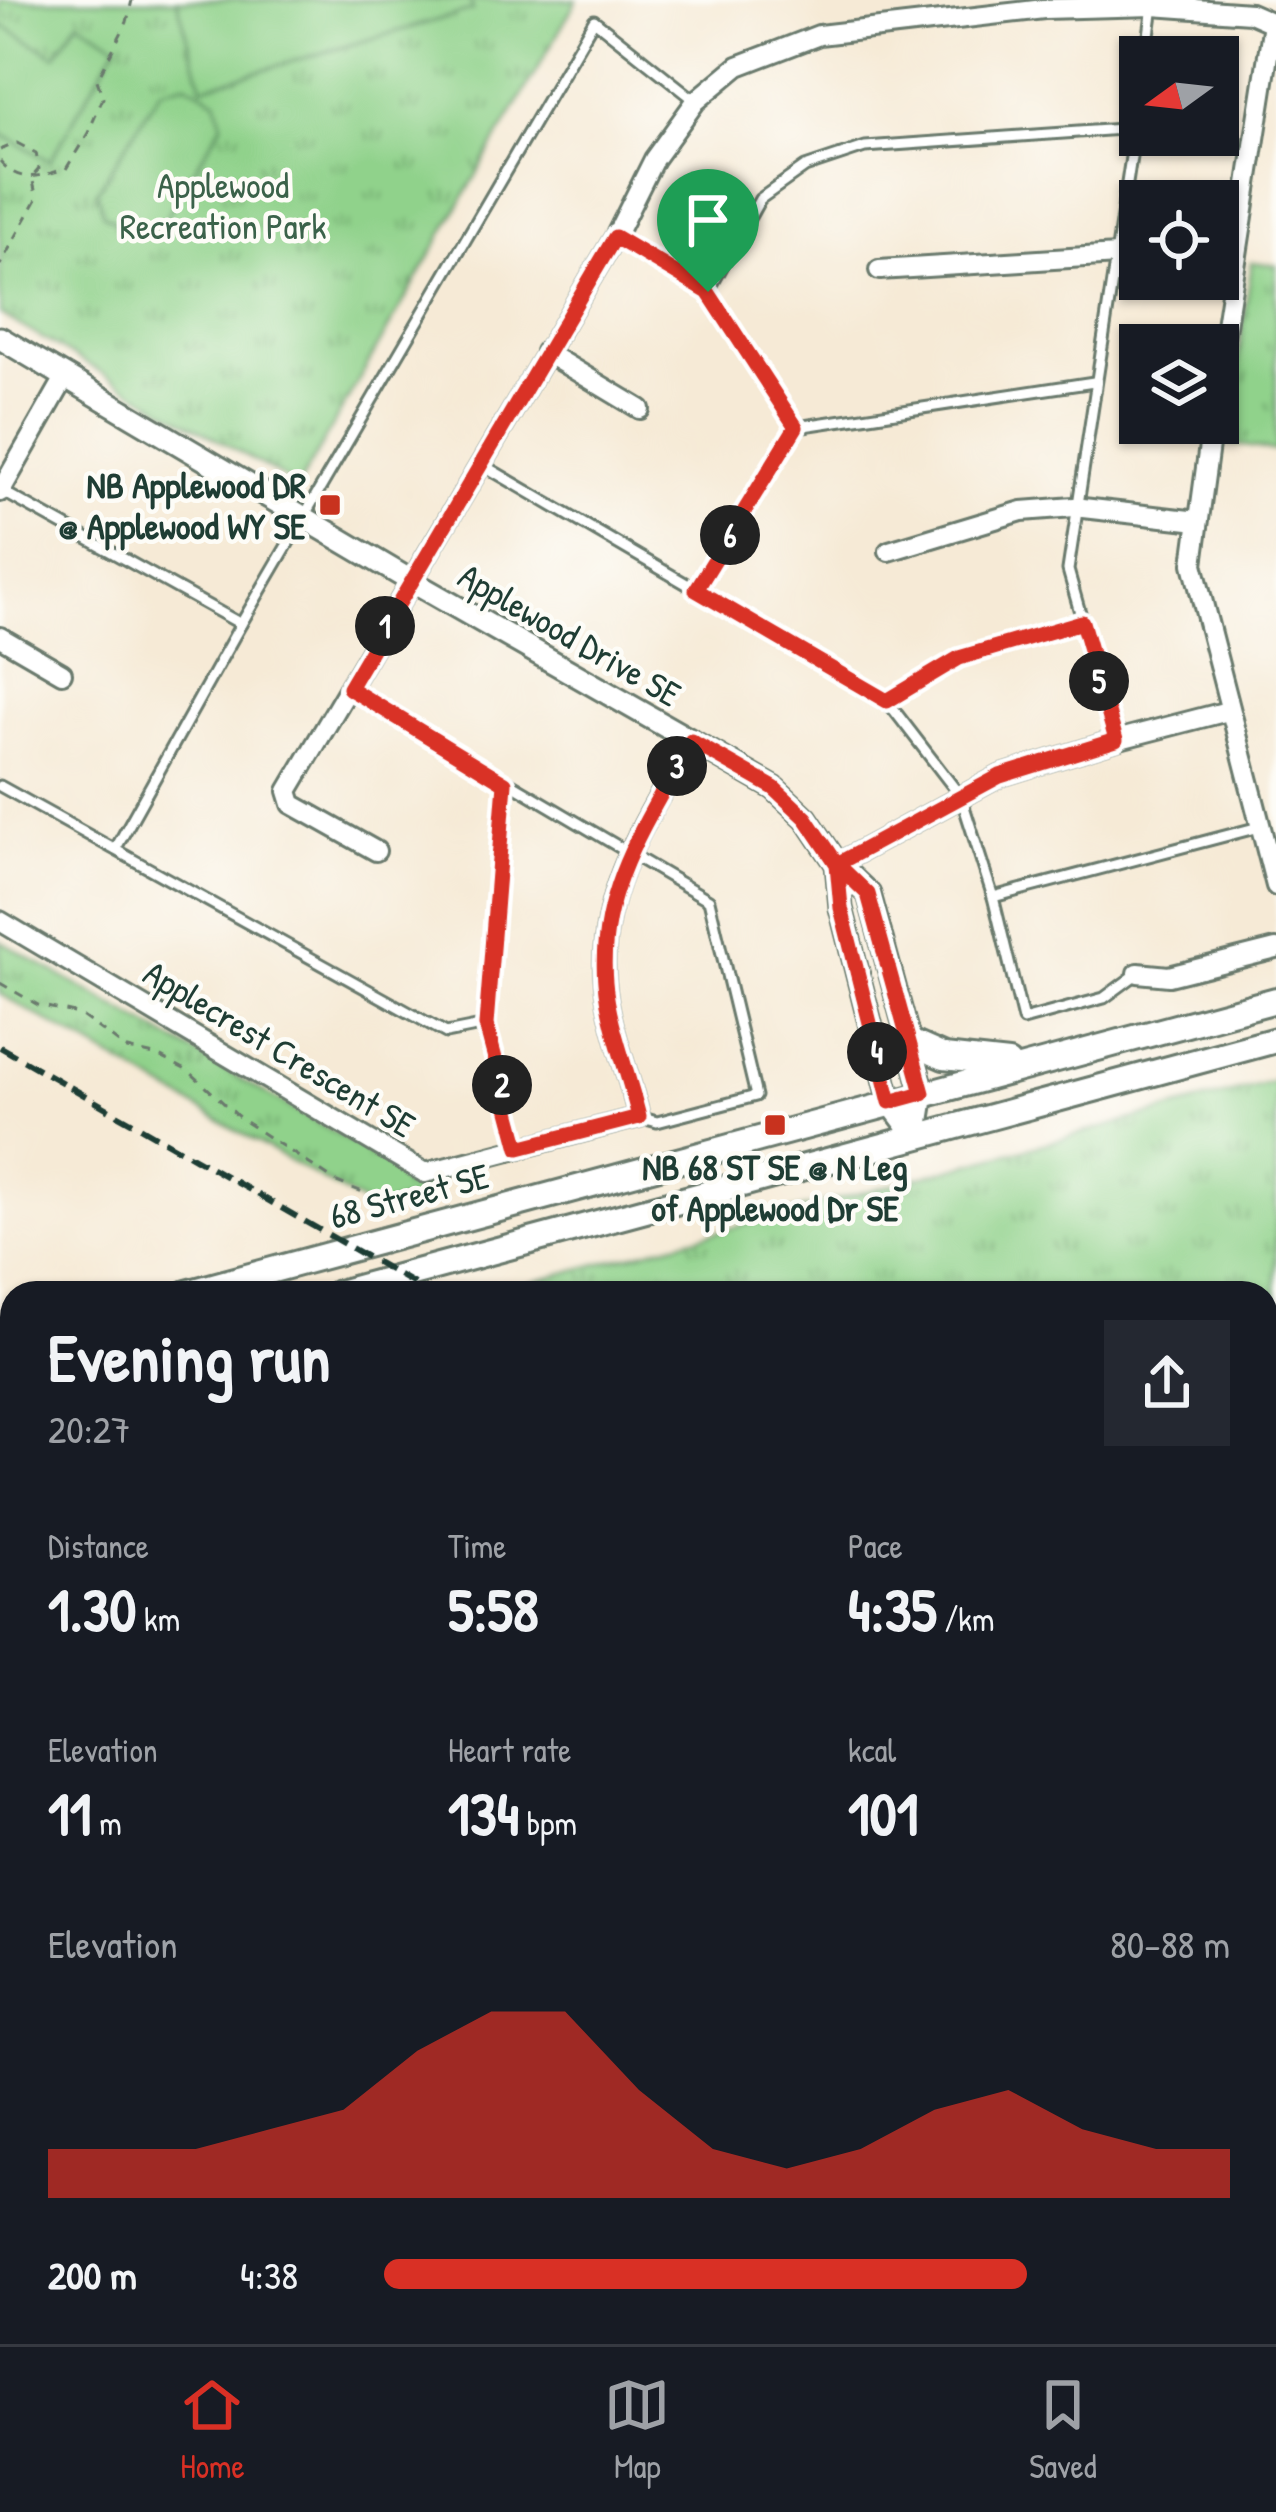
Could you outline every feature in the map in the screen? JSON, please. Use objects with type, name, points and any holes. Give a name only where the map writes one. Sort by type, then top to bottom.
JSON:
[{"type":"main road","name":"68 Street SE","points":[[232,1281],[1276,1000]]},
{"type":"main road","points":[[383,1281],[1276,1040]]},
{"type":"main road","points":[[910,1042],[944,1058],[1028,1066]]},
{"type":"street","points":[[376,851],[292,804],[288,791],[615,237],[654,159],[696,101],[738,66],[819,35],[1044,9],[1250,6],[1273,22],[1239,200]]},
{"type":"street","points":[[879,270],[1117,255]]},
{"type":"street","name":"Applewood Drive SE","points":[[0,338],[774,788],[806,818],[837,864],[868,894],[923,1093],[916,1138]]},
{"type":"street","points":[[545,352],[640,410]]},
{"type":"street","points":[[0,491],[66,376]]},
{"type":"street","points":[[1209,444],[1193,564],[1276,886]]},
{"type":"street","points":[[889,551],[1022,511],[1075,507],[1198,521]]},
{"type":"street","points":[[0,637],[62,673]]},
{"type":"street","points":[[837,864],[1000,776],[1228,711]]},
{"type":"street","points":[[639,1117],[604,983],[608,910],[627,854],[691,741]]},
{"type":"street","name":"Applewood Drive SE","points":[[837,864],[841,908],[890,1102],[916,1138]]},
{"type":"street","name":"Applecrest Crescent SE","points":[[0,921],[425,1173],[639,1117]]},
{"type":"street","points":[[1138,974],[1169,976],[1276,949]]},
{"type":"lane","points":[[1149,36],[1153,6]]},
{"type":"lane","points":[[116,848],[241,624],[594,20],[696,101]]},
{"type":"lane","points":[[708,292],[760,199],[805,166],[866,147],[1119,129]]},
{"type":"lane","points":[[1116,740],[1068,570],[1132,156]]},
{"type":"lane","points":[[615,237],[708,292],[796,427]]},
{"type":"lane","points":[[696,590],[796,427],[1094,382]]},
{"type":"lane","points":[[480,464],[887,701],[961,797],[993,897],[1023,1020],[1104,998],[1138,974]]},
{"type":"lane","points":[[0,491],[241,624]]},
{"type":"lane","points":[[887,701],[959,658],[1082,622]]},
{"type":"lane","points":[[349,688],[709,900],[756,1096],[657,1122],[639,1117]]},
{"type":"lane","points":[[505,783],[486,1025],[519,1148]]},
{"type":"lane","points":[[0,786],[446,1034],[486,1025]]},
{"type":"lane","points":[[993,897],[1259,826]]},
{"type":"path","points":[[0,160],[9,172],[25,179],[66,170],[103,98],[97,80],[127,22],[132,0]]},
{"type":"path","points":[[0,150],[17,143],[36,153],[39,169],[32,177]]},
{"type":"path","points":[[0,265],[37,199],[32,177]]},
{"type":"path","points":[[0,983],[38,1005],[79,1014],[127,1049],[159,1056],[190,1072],[241,1119],[337,1182],[381,1199],[413,1190],[425,1173]]},
{"type":"green space","name":"Applewood Recreation Park","points":[[0,0],[577,0],[298,486],[0,314]]},
{"type":"green space","points":[[177,0],[470,0],[473,10],[202,87]]},
{"type":"green space","points":[[78,21],[117,44],[50,161],[0,133],[0,27],[55,56]]},
{"type":"green space","points":[[186,83],[216,100],[222,124],[160,227],[139,235],[103,214],[97,192],[160,90]]},
{"type":"green space","points":[[1252,262],[1276,265],[1276,451],[1232,444],[1239,444],[1239,352]]},
{"type":"green space","points":[[0,941],[436,1191],[373,1209],[0,994]]},
{"type":"green space","points":[[1276,1081],[1276,1281],[535,1281]]},
{"type":"railway","points":[[0,1047],[409,1281]]},
{"type":"place","name":"NB Applewood DR @ Applewood WY SE","points":[[330,505]]},
{"type":"place","name":"NB 68 ST SE @ N Leg of Applewood Dr SE","points":[[775,1125]]},
{"type":"route","points":[[708,292],[615,237],[349,688],[505,783],[486,1025],[519,1148],[639,1117],[604,983],[608,910],[627,854],[691,741],[774,788],[806,818],[837,864],[868,894],[923,1093],[890,1102],[841,908],[837,864],[1000,776],[1116,740],[1082,622],[959,658],[887,701],[696,590],[796,427],[708,292]]}]
